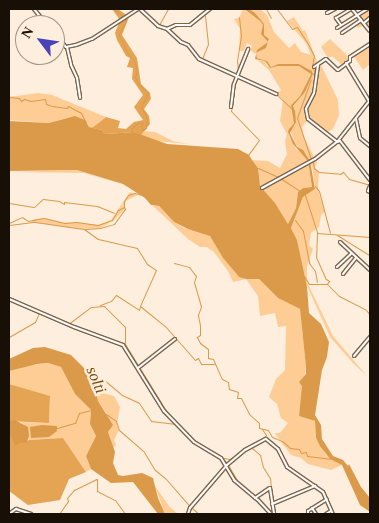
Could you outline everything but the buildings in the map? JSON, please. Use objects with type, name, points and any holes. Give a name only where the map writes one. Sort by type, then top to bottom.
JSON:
[{"type":"street","points":[[80,98],[77,79],[71,65],[67,47],[92,39],[139,9],[158,26],[168,29],[181,42],[188,45],[199,59],[276,94]]},
{"type":"street","points":[[168,29],[176,25],[190,25],[210,9]]},
{"type":"street","points":[[328,13],[335,9]]},
{"type":"street","points":[[341,25],[336,18],[352,9],[370,31]]},
{"type":"street","points":[[337,28],[367,9],[370,12]]},
{"type":"street","points":[[364,23],[370,18]]},
{"type":"street","points":[[342,33],[361,20]]},
{"type":"street","points":[[314,67],[328,60],[338,70],[350,61],[350,57],[370,44]]},
{"type":"street","points":[[232,107],[234,84],[239,76],[248,49]]},
{"type":"street","points":[[262,188],[309,161],[337,142],[370,100],[346,63]]},
{"type":"street","points":[[318,65],[314,93],[306,109],[308,119],[337,142],[340,141],[370,180]]},
{"type":"street","points":[[356,120],[360,138],[370,146]]},
{"type":"street","points":[[370,186],[368,191],[370,192]]},
{"type":"street","points":[[340,242],[370,270]]},
{"type":"street","points":[[337,267],[351,254]]},
{"type":"street","points":[[343,274],[356,258]]},
{"type":"street","points":[[9,299],[74,327],[122,344],[171,418],[192,441],[220,456],[234,480],[272,514]]},
{"type":"street","points":[[354,356],[370,337]]},
{"type":"street","points":[[138,368],[174,339]]},
{"type":"street","points":[[188,514],[190,508],[226,466],[245,450],[266,439],[278,449],[287,467],[323,492],[332,513],[326,514]]},
{"type":"street","points":[[272,504],[315,486]]},
{"type":"street","points":[[255,498],[269,487],[272,514]]},
{"type":"street","points":[[308,514],[307,512],[312,508],[327,499]]},
{"type":"street","points":[[312,508],[316,514]]},
{"type":"street","points":[[9,514],[16,509],[31,514]]},
{"type":"shaded area","points":[[112,9],[118,9],[129,17],[122,35],[137,58],[141,84],[150,93],[151,99],[144,109],[149,116],[150,124],[141,135],[134,132],[105,134],[102,130],[92,128],[106,117],[120,121],[118,128],[126,129],[134,122],[143,120],[134,107],[143,95],[132,79],[133,68],[127,67],[130,58],[126,56],[117,40],[115,33],[120,20]]},
{"type":"shaded area","points":[[243,9],[260,21],[263,25],[263,36],[268,42],[255,54],[250,50],[252,46],[247,43],[244,51],[239,51],[240,29],[234,19],[239,18]]},
{"type":"shaded area","points":[[244,9],[249,9],[255,13],[264,24],[264,35],[269,39],[268,42],[261,34],[263,25]]},
{"type":"shaded area","points":[[260,9],[267,15],[274,32],[289,48],[295,43],[301,52],[311,55],[306,43],[287,21],[294,17],[303,31],[305,30],[318,64],[320,63],[338,100],[339,115],[333,129],[326,133],[309,119],[302,127],[304,137],[317,163],[314,168],[319,172],[318,190],[325,212],[321,215],[319,227],[311,233],[309,245],[313,249],[307,267],[307,282],[333,336],[367,376],[330,337],[304,279],[297,240],[291,228],[303,197],[315,189],[315,186],[312,166],[306,154],[297,147],[290,130],[295,125],[293,106],[305,92],[313,74],[312,71],[299,64],[278,64],[271,67],[266,61],[257,58],[256,53],[266,48],[269,40],[264,36],[264,24],[251,10]]},
{"type":"shaded area","points":[[362,9],[370,9],[370,31],[365,25],[358,28],[355,24],[361,20],[358,15],[363,11]]},
{"type":"shaded area","points":[[330,39],[350,58],[343,66],[332,56],[328,58],[321,47]]},
{"type":"shaded area","points":[[268,42],[266,48],[256,53],[257,50]]},
{"type":"shaded area","points":[[370,44],[370,64],[363,70],[353,55]]},
{"type":"shaded area","points":[[256,54],[257,58],[267,61],[271,67],[278,64],[299,64],[312,71],[313,74],[305,92],[293,106],[296,122],[290,133],[297,147],[303,150],[310,161],[315,189],[303,197],[291,228],[297,240],[307,287],[309,313],[321,324],[329,342],[327,357],[322,370],[315,415],[321,425],[322,439],[333,456],[343,460],[348,466],[349,464],[361,487],[370,498],[370,512],[360,505],[342,465],[330,459],[320,446],[316,438],[315,421],[299,416],[302,386],[299,382],[306,374],[300,309],[278,298],[259,279],[239,277],[223,258],[210,236],[174,222],[159,206],[151,205],[145,198],[123,184],[77,170],[9,171],[9,121],[49,123],[75,116],[85,120],[89,127],[102,130],[105,134],[134,132],[167,144],[238,149],[249,155],[258,168],[260,186],[275,203],[288,224],[296,208],[298,192],[303,188],[312,187],[308,161],[293,144],[288,132],[294,123],[291,105],[300,96],[311,74],[299,66],[270,68],[265,61],[255,59]]},
{"type":"shaded area","points":[[257,60],[265,61],[266,65],[271,68],[299,66],[311,73],[300,96],[291,105],[294,112],[294,123],[290,127],[289,136],[296,149],[308,161],[312,187],[303,188],[298,192],[296,208],[288,224],[275,203],[260,186],[258,168],[252,160],[268,161],[280,168],[287,154],[285,141],[287,134],[280,121],[283,100],[276,93],[281,90],[269,70]]},
{"type":"shaded area","points":[[38,93],[52,95],[106,117],[92,128],[87,123],[67,118],[49,123],[9,120],[9,97]]},
{"type":"shaded area","points":[[142,131],[155,132],[173,141],[189,144],[156,141],[141,135]]},
{"type":"shaded area","points":[[77,170],[125,185],[84,173],[9,172]]},
{"type":"shaded area","points":[[130,192],[138,195],[127,200],[124,204],[125,209],[113,221],[100,228],[79,229],[32,222],[34,219],[44,218],[64,223],[76,222],[98,225],[111,220]]},
{"type":"shaded area","points":[[153,206],[159,206],[174,222],[184,228],[209,234],[223,258],[237,275],[246,279],[233,282],[228,271],[214,252],[207,247],[200,247],[188,239]]},
{"type":"shaded area","points":[[246,279],[259,279],[278,298],[300,309],[306,367],[299,416],[315,421],[316,438],[327,456],[342,465],[331,470],[308,464],[301,458],[291,455],[276,435],[275,433],[280,433],[288,423],[281,418],[277,404],[269,397],[276,379],[285,370],[286,326],[278,327],[275,313],[260,316],[258,296]]},
{"type":"shaded area","points":[[45,347],[71,355],[85,369],[94,385],[98,401],[113,425],[108,432],[115,452],[113,463],[118,475],[142,473],[153,478],[158,498],[165,514],[158,514],[133,482],[111,483],[91,469],[86,456],[96,436],[90,424],[91,410],[75,394],[61,367],[48,363],[9,371],[9,359],[33,348]]},
{"type":"shaded area","points":[[48,363],[61,367],[75,394],[91,410],[90,424],[96,436],[86,456],[91,469],[86,472],[63,438],[29,440],[24,424],[20,422],[49,423],[50,397],[9,384],[9,371],[25,366]]},
{"type":"shaded area","points":[[9,384],[50,396],[49,423],[9,421]]},
{"type":"shaded area","points":[[95,391],[114,396],[120,407],[117,424],[119,430],[114,440],[116,445],[113,448],[108,432],[110,430],[107,414],[98,401]]},
{"type":"shaded area","points":[[15,420],[28,427],[29,436],[27,442],[15,445],[9,432],[9,421]]},
{"type":"shaded area","points":[[42,425],[57,426],[57,431],[49,437],[31,438],[30,427]]},
{"type":"shaded area","points":[[9,432],[19,444],[29,440],[63,438],[86,472],[69,479],[60,500],[28,505],[9,491]]},
{"type":"shaded area","points":[[155,486],[169,506],[178,514],[165,514]]},
{"type":"waterway","points":[[114,9],[125,18],[126,21],[119,35],[128,54],[134,60],[137,71],[135,77],[148,93],[141,107],[147,118],[146,128],[143,130],[141,126],[143,122],[138,123],[132,128],[131,133]]},
{"type":"waterway","points":[[139,9],[149,18]]},
{"type":"waterway","points":[[159,25],[168,9]]},
{"type":"waterway","points":[[266,9],[271,18]]},
{"type":"waterway","points":[[277,9],[292,29],[297,27],[308,44],[314,56],[312,66],[315,73],[313,74]]},
{"type":"waterway","points":[[202,59],[208,44],[205,15]]},
{"type":"waterway","points":[[238,70],[237,61],[241,36],[239,17]]},
{"type":"waterway","points":[[174,36],[182,43]]},
{"type":"waterway","points":[[311,79],[297,118],[311,159]]},
{"type":"waterway","points":[[277,95],[291,108]]},
{"type":"waterway","points":[[9,97],[19,98],[21,101],[24,99],[31,101],[45,99],[46,104],[52,106],[67,108],[68,106],[81,113],[86,123]]},
{"type":"waterway","points":[[232,106],[231,111],[259,140],[248,155]]},
{"type":"waterway","points":[[313,162],[314,168],[319,172],[340,174],[343,172],[349,179],[370,185]]},
{"type":"waterway","points":[[258,168],[280,178],[300,191]]},
{"type":"waterway","points":[[315,186],[319,191],[330,233]]},
{"type":"waterway","points":[[9,223],[22,217],[28,221],[44,218],[64,223],[76,222],[98,225],[112,220],[118,210],[124,207],[124,201],[128,195],[135,193],[141,195]]},
{"type":"waterway","points":[[305,195],[317,233],[370,237]]},
{"type":"waterway","points":[[9,203],[34,207],[43,199],[59,201],[64,204],[64,202],[97,206],[114,213]]},
{"type":"waterway","points":[[85,229],[100,228],[114,224],[125,209],[124,207]]},
{"type":"waterway","points":[[295,220],[303,231],[309,263],[315,271],[317,282]]},
{"type":"waterway","points":[[9,225],[35,222],[84,229],[98,239],[137,248],[147,264],[156,270],[140,306]]},
{"type":"waterway","points":[[317,233],[316,257],[326,279],[329,281],[327,284]]},
{"type":"waterway","points":[[337,235],[370,256]]},
{"type":"waterway","points":[[174,263],[189,267],[196,276],[194,282],[201,307],[198,315],[200,335],[197,337],[200,343],[208,349],[208,358],[213,359],[222,379],[228,382],[229,389],[238,392],[237,398],[241,398],[249,414],[259,423],[259,428],[268,430],[272,437],[282,441],[290,448],[299,449],[301,453],[306,452],[307,456],[330,459]]},
{"type":"waterway","points":[[304,276],[309,284],[327,284],[339,296],[366,310],[370,315]]},
{"type":"waterway","points":[[100,305],[111,301],[116,295],[139,310],[140,306],[165,326],[195,360],[198,358],[201,364],[215,364]]},
{"type":"waterway","points":[[9,337],[35,322],[39,313],[67,325],[91,307],[104,306],[125,327],[125,344],[168,414]]},
{"type":"waterway","points":[[68,326],[86,333]]},
{"type":"waterway","name":"solti","points":[[83,369],[103,379],[122,395],[139,403],[151,421],[176,424]]},
{"type":"waterway","points":[[57,428],[75,423],[79,413],[92,410]]},
{"type":"waterway","points":[[106,414],[116,421],[119,430],[144,452],[155,470],[166,479],[190,507]]},
{"type":"waterway","points":[[169,417],[175,423]]},
{"type":"waterway","points":[[172,418],[188,435]]},
{"type":"waterway","points":[[261,441],[266,435],[262,429]]},
{"type":"waterway","points":[[185,434],[194,444]]},
{"type":"waterway","points":[[205,448],[226,462]]},
{"type":"waterway","points":[[252,448],[260,455],[263,467],[270,478],[271,488]]},
{"type":"waterway","points":[[224,458],[230,459],[242,451]]},
{"type":"waterway","points":[[228,465],[239,483]]},
{"type":"waterway","points":[[59,514],[68,501],[67,498],[74,490],[97,479],[97,491],[115,500],[125,514]]},
{"type":"waterway","points":[[259,500],[272,514]]},
{"type":"waterway","points":[[192,508],[199,514]]}]
